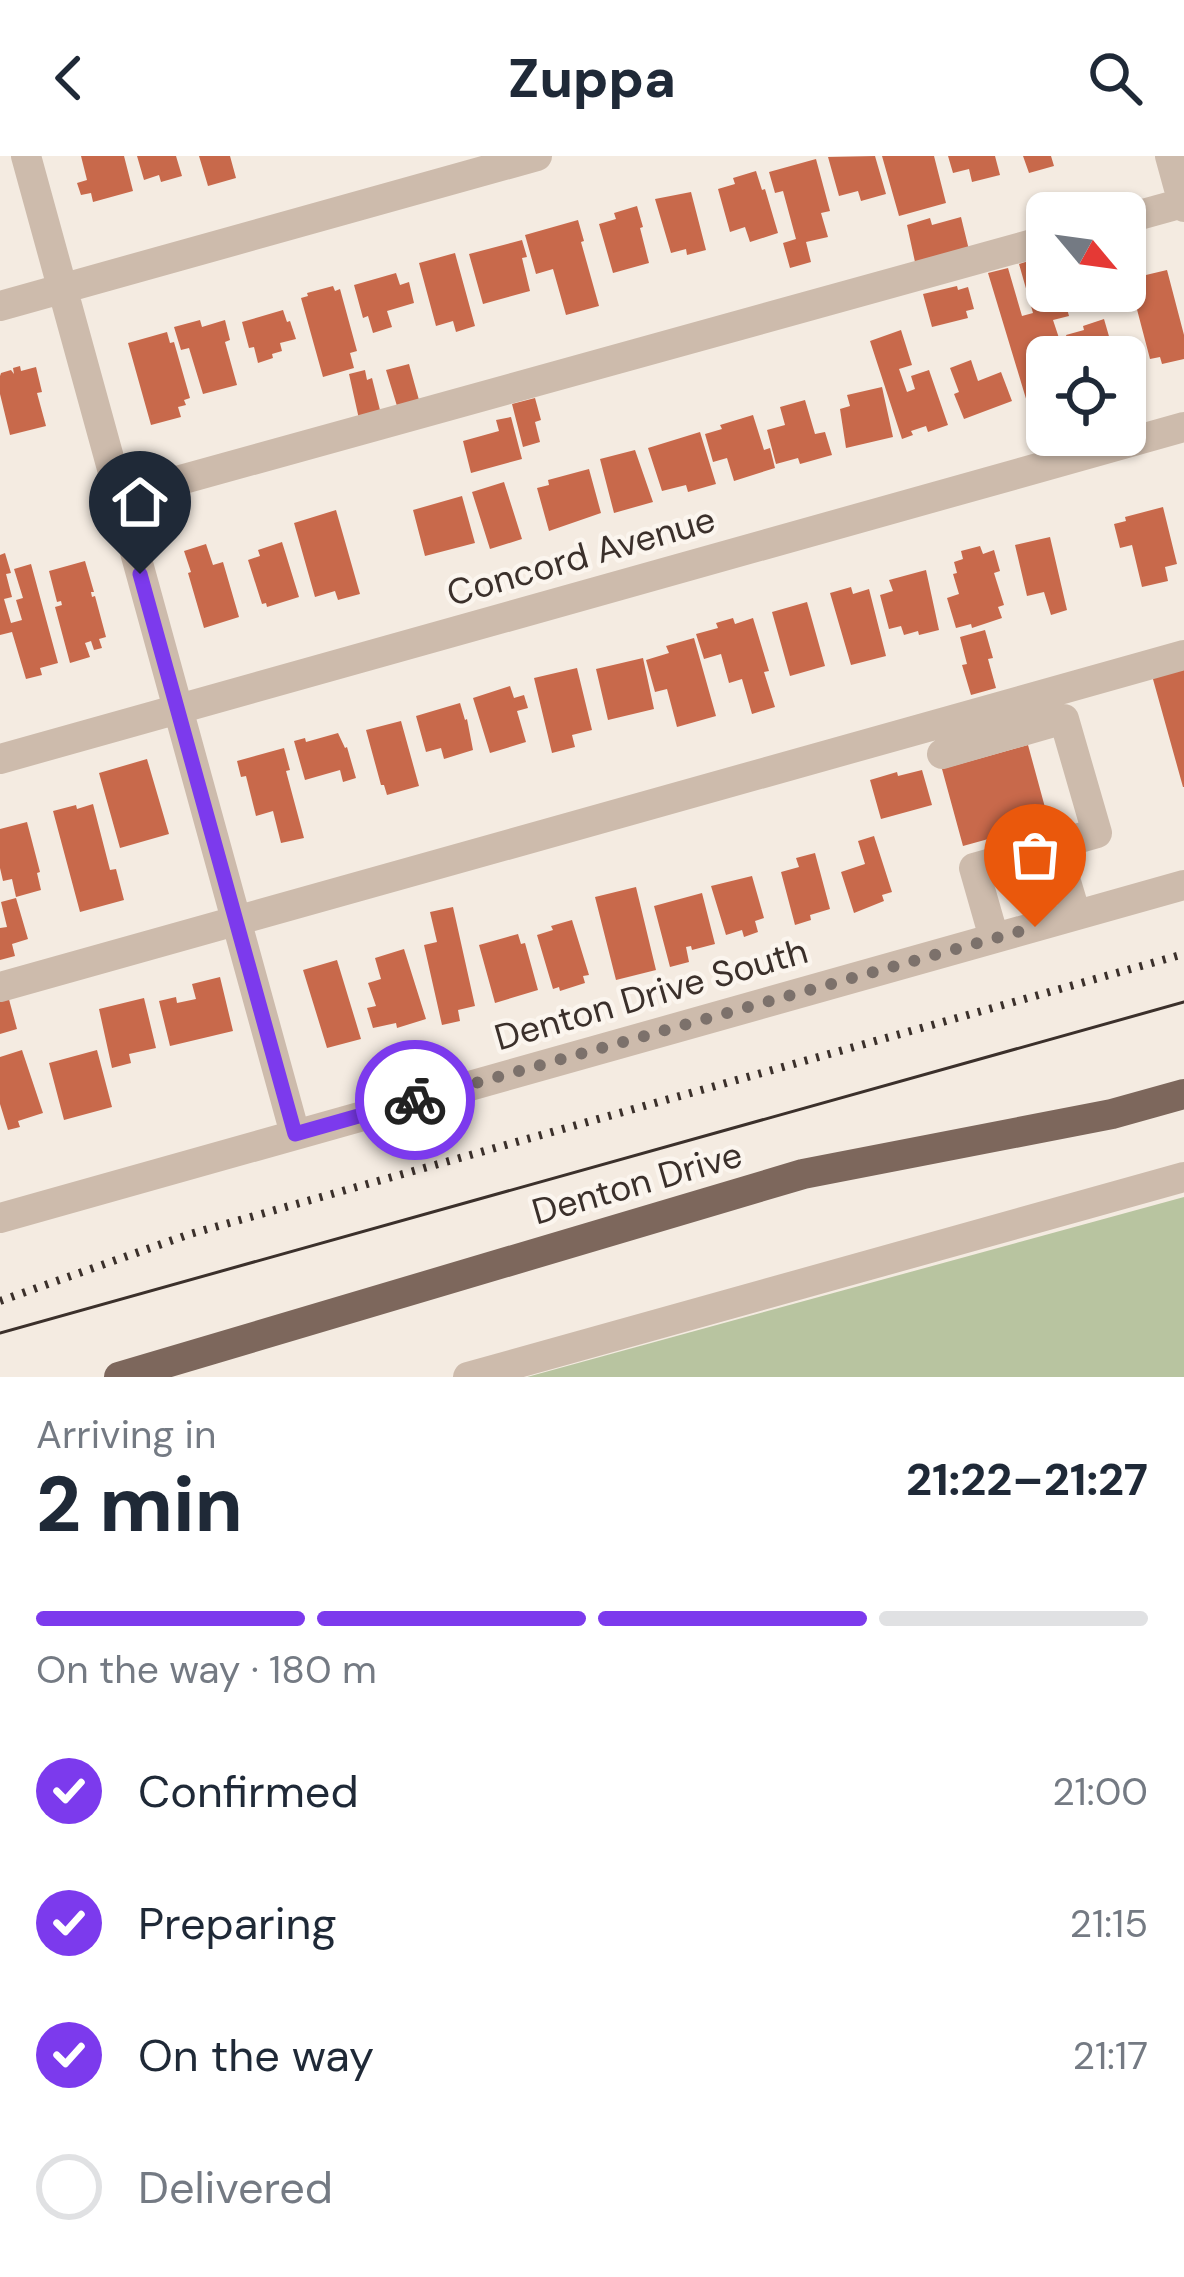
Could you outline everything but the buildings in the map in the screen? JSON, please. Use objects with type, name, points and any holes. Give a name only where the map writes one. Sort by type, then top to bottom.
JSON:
[{"type":"main road","name":"Denton Drive","points":[[119,1377],[803,1174],[1112,1114],[1184,1094]]},
{"type":"street","points":[[26,156],[295,1134]]},
{"type":"street","points":[[0,306],[537,156]]},
{"type":"street","points":[[1146,214],[1184,205],[1176,164]]},
{"type":"street","points":[[119,497],[1026,247]]},
{"type":"street","name":"Concord Avenue","points":[[0,759],[1184,427]]},
{"type":"street","points":[[0,987],[1184,655]]},
{"type":"street","points":[[942,754],[1064,719],[1097,833],[974,868],[994,938]]},
{"type":"street","points":[[1055,845],[1076,916]]},
{"type":"street","name":"Denton Drive South","points":[[0,1218],[1184,885]]},
{"type":"street","points":[[468,1377],[1184,1178]]},
{"type":"green space","points":[[1184,1197],[1184,1377],[527,1377]]},
{"type":"tram line","points":[[0,1333],[1184,1002]]},
{"type":"railway","points":[[0,1301],[190,1234],[1184,954]]},
{"type":"way so far","points":[[415,1100],[1035,927]]},
{"type":"route","points":[[140,574],[295,1134],[415,1100]]}]
